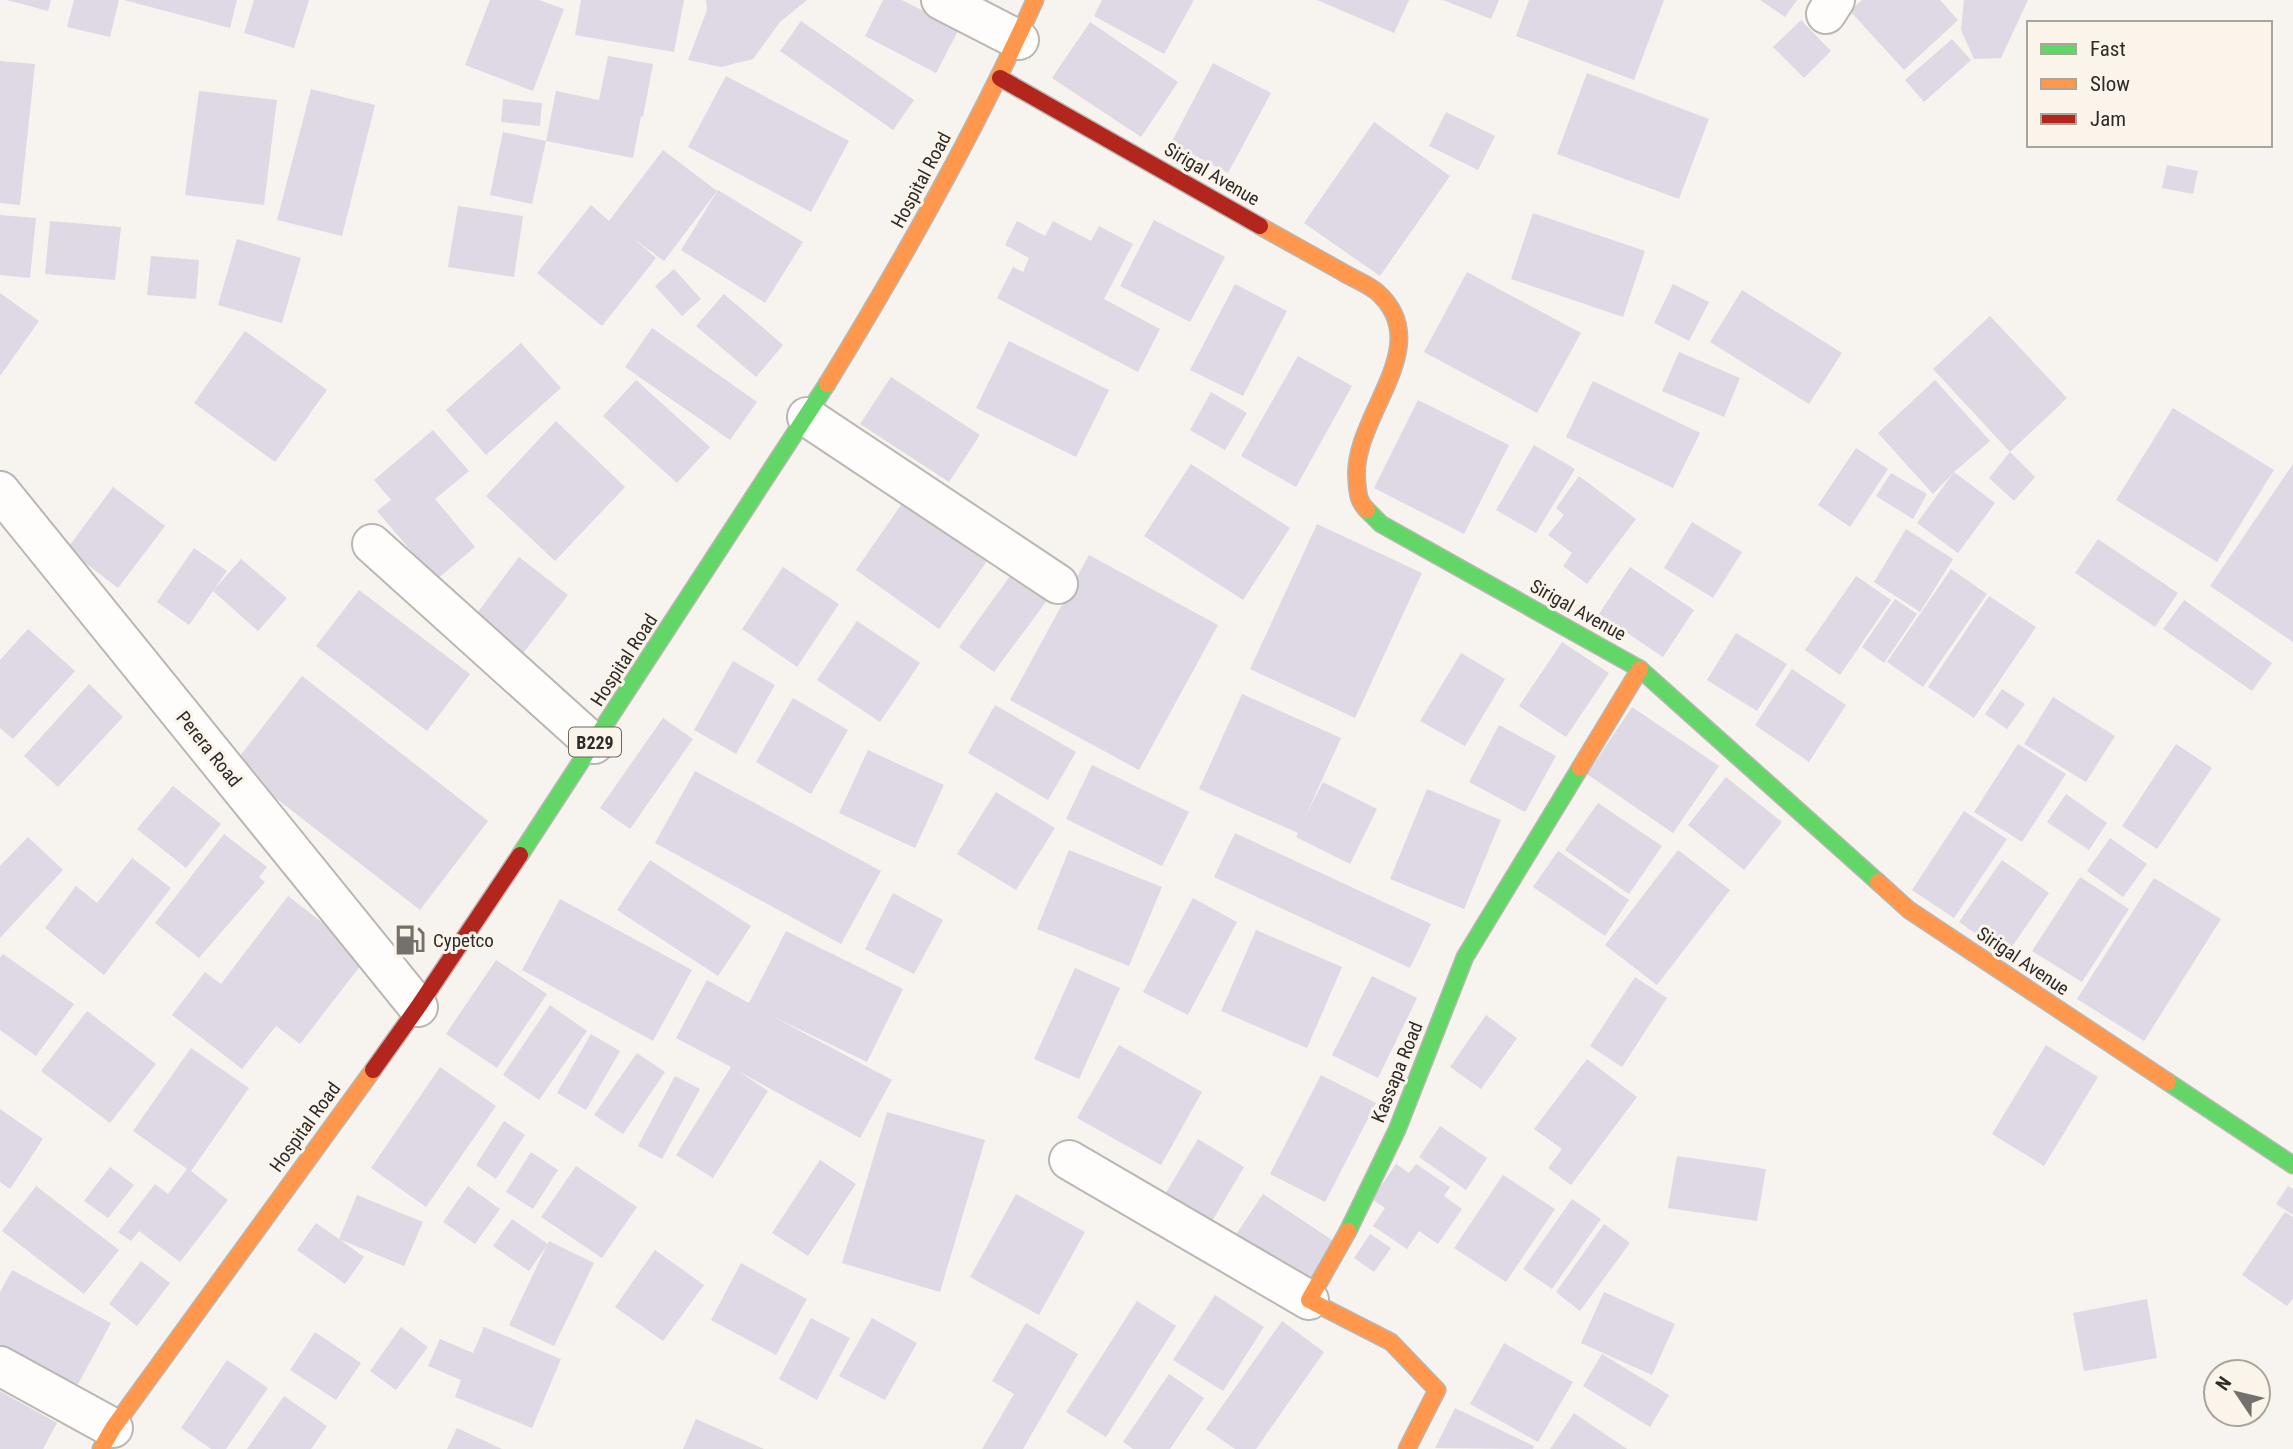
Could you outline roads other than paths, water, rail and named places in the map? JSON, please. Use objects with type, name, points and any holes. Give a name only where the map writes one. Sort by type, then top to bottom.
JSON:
[{"type":"street","points":[[941,0],[1018,40]]},
{"type":"street","name":"Hospital Road","points":[[107,1439],[418,1007],[594,744],[807,417],[897,270],[1000,78],[1035,0]]},
{"type":"street","name":"Sirigal Avenue","points":[[1000,78],[1377,292],[1394,315],[1401,336],[1395,364],[1360,445],[1356,477],[1359,502],[1381,524],[1640,669],[1909,910],[2293,1165]]},
{"type":"street","points":[[807,417],[1058,584]]},
{"type":"street","name":"Perera Road","points":[[0,491],[418,1007]]},
{"type":"street","points":[[372,544],[594,744]]},
{"type":"street","name":"Kassapa Road","points":[[1309,1300],[1354,1220],[1397,1130],[1465,957],[1640,669]]},
{"type":"street","points":[[1069,1160],[1309,1300],[1391,1342],[1437,1390],[1406,1449]]},
{"type":"street","points":[[0,1366],[107,1439]]},
{"type":"place","name":"Cypetco","points":[[410,940]]}]
